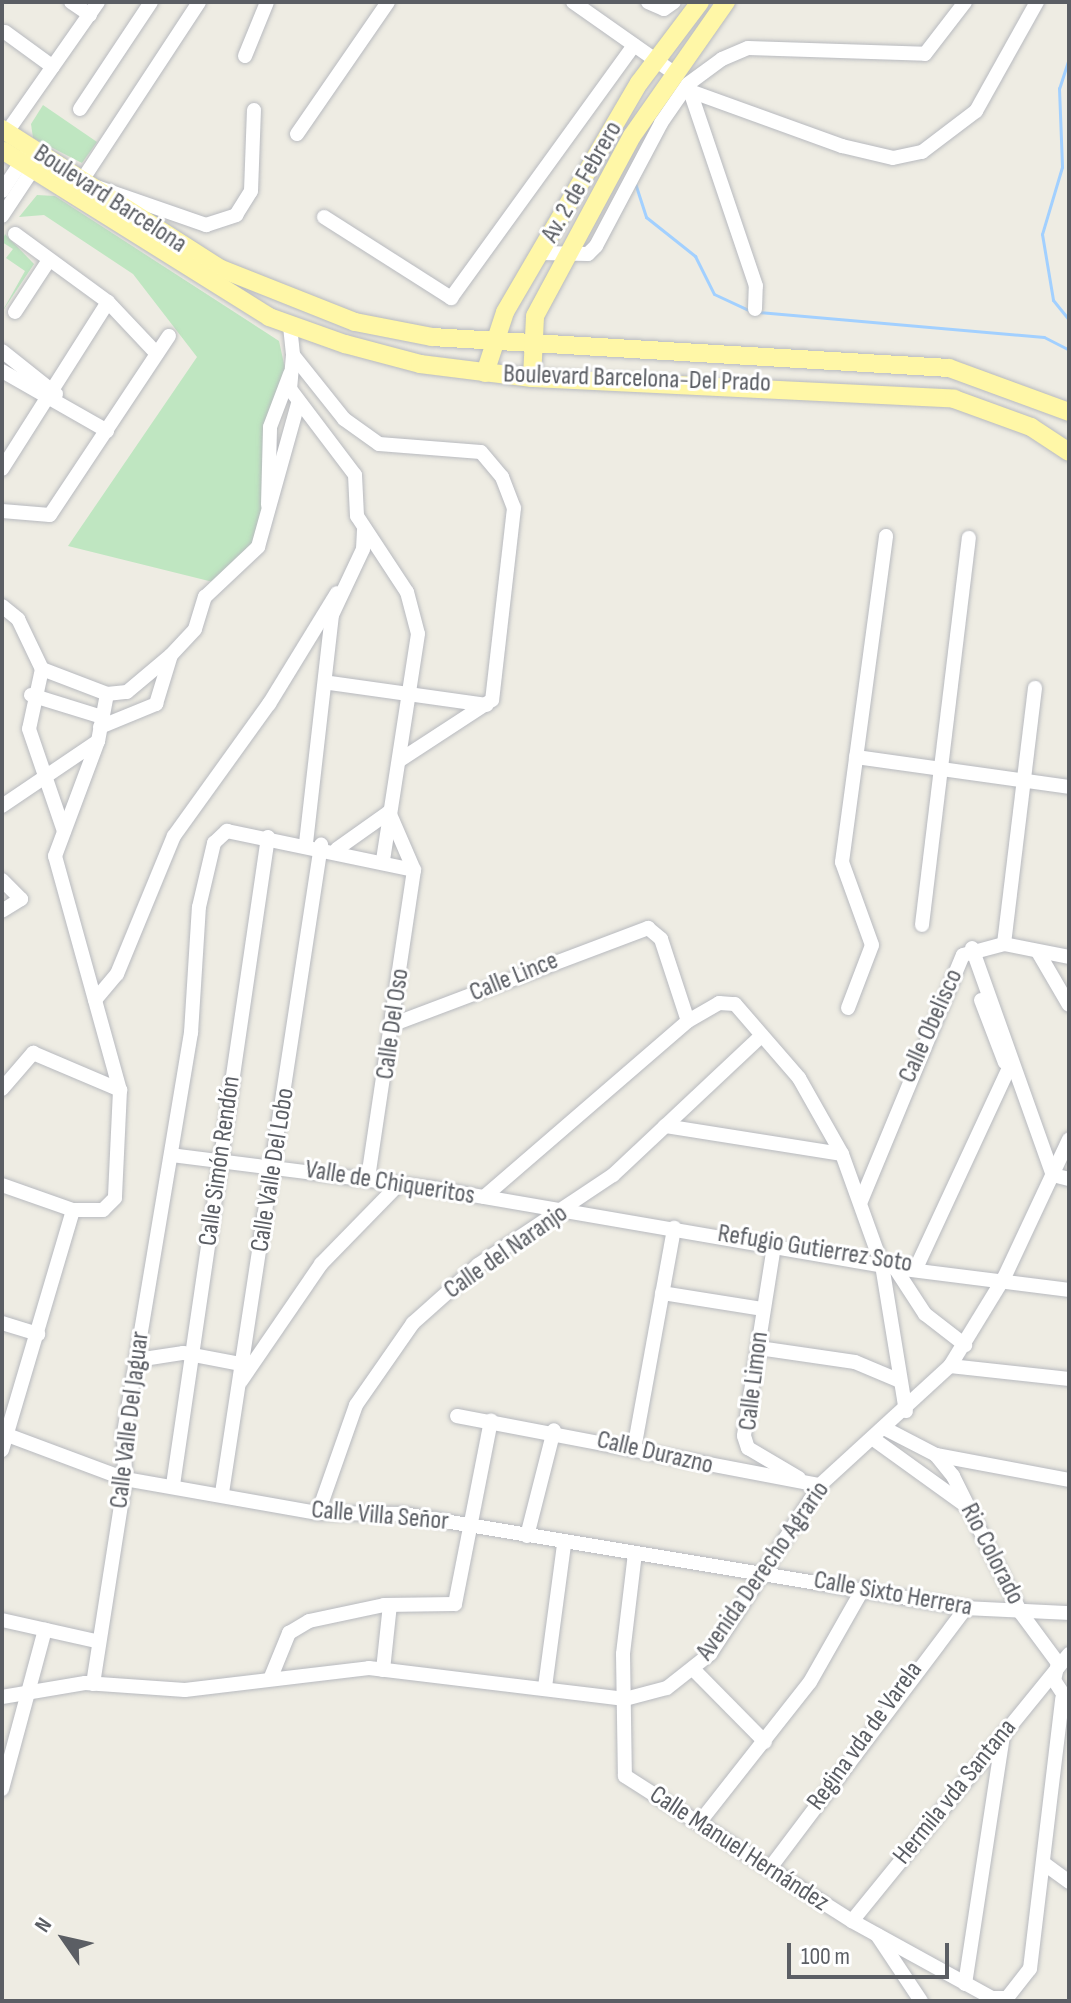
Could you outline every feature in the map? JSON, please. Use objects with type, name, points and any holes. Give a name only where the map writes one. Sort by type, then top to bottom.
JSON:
[{"type":"main road","name":"Av. 2 de Febrero","points":[[485,373],[490,341],[655,61],[700,2]]},
{"type":"main road","name":"Av. 2 de Febrero","points":[[532,378],[535,316],[674,73],[726,2]]},
{"type":"main road","name":"Boulevard Barcelona","points":[[4,137],[32,159],[214,275]]},
{"type":"main road","name":"Boulevard Barcelona-Del Prado","points":[[214,275],[290,326],[420,364],[532,378],[954,399],[1031,427],[1069,452]]},
{"type":"main road","name":"Boulevard Barcelona-Del Prado","points":[[214,275],[355,322],[490,341],[949,368],[1069,412]]},
{"type":"street","points":[[71,2],[90,15]]},
{"type":"street","points":[[4,137],[98,2]]},
{"type":"street","points":[[80,109],[151,2]]},
{"type":"street","points":[[199,2],[80,187],[206,225],[236,215],[251,191],[254,110]]},
{"type":"street","points":[[245,56],[267,2]]},
{"type":"street","points":[[297,134],[388,2]]},
{"type":"street","points":[[573,2],[674,73]]},
{"type":"street","points":[[648,2],[664,9],[674,2]]},
{"type":"street","points":[[541,253],[567,256],[596,246],[661,123],[688,84],[722,59],[776,47],[925,54],[965,2]]},
{"type":"street","points":[[755,309],[756,286],[690,91],[842,146],[893,158],[922,152],[976,111],[1037,2]]},
{"type":"street","points":[[5,32],[53,67]]},
{"type":"street","points":[[324,217],[451,298],[634,45]]},
{"type":"street","points":[[2,191],[32,159]]},
{"type":"street","points":[[2,216],[32,159]]},
{"type":"street","points":[[15,234],[108,302],[157,354]]},
{"type":"street","points":[[15,312],[49,260]]},
{"type":"street","points":[[2,469],[108,302]]},
{"type":"street","points":[[270,521],[270,427],[290,373],[293,355],[290,326]]},
{"type":"street","points":[[2,511],[50,515],[169,336]]},
{"type":"street","points":[[2,351],[21,364],[48,394]]},
{"type":"street","points":[[293,355],[325,402],[368,438],[468,447],[502,477],[516,531],[486,705],[400,760]]},
{"type":"street","points":[[6,374],[21,364]]},
{"type":"street","points":[[95,1000],[117,974],[174,836],[269,704],[363,549],[364,528],[355,475],[298,404],[290,373]]},
{"type":"street","points":[[6,374],[48,394],[107,431]]},
{"type":"street","points":[[2,606],[18,619],[42,669],[107,694],[127,692],[171,655],[195,629],[205,597],[258,547],[270,521],[298,404]]},
{"type":"street","points":[[364,528],[407,592],[418,634],[412,692],[383,860]]},
{"type":"street","points":[[848,1008],[872,945],[842,862],[886,536]]},
{"type":"street","points":[[922,925],[969,538]]},
{"type":"street","points":[[306,843],[330,683],[337,593]]},
{"type":"street","points":[[2,806],[44,778],[100,728],[156,704],[171,655]]},
{"type":"street","points":[[42,669],[31,695],[29,729],[44,778],[53,786],[65,835]]},
{"type":"street","points":[[330,683],[412,692],[486,705]]},
{"type":"street","points":[[1004,944],[1035,688]]},
{"type":"street","points":[[2,1185],[73,1210],[103,1210],[115,1198],[120,1090],[55,856],[65,835],[100,728],[107,694]]},
{"type":"street","points":[[31,695],[100,728]]},
{"type":"street","points":[[856,757],[1069,787]]},
{"type":"street","points":[[337,849],[389,812]]},
{"type":"street","points":[[389,812],[414,870]]},
{"type":"street","points":[[171,1155],[191,1033],[199,907],[219,836],[268,837],[321,845],[414,870]]},
{"type":"street","name":"Calle Simón Rendón","points":[[173,1485],[268,837]]},
{"type":"street","name":"Calle Valle Del Lobo","points":[[222,1493],[240,1382],[240,1364],[276,1165],[321,845]]},
{"type":"street","name":"Calle Del Oso","points":[[368,1179],[394,1024],[414,870]]},
{"type":"street","points":[[2,880],[21,899],[2,911]]},
{"type":"street","name":"Calle Lince","points":[[394,1024],[634,929],[648,928],[661,939],[688,1021]]},
{"type":"street","name":"Calle Obelisco","points":[[861,1201],[946,981],[972,948],[1004,944],[1069,957]]},
{"type":"street","points":[[972,948],[1039,1127],[1053,1175],[1069,1179]]},
{"type":"street","points":[[1038,952],[1069,1005]]},
{"type":"street","points":[[981,974],[978,989],[1008,1070],[1039,1127]]},
{"type":"street","points":[[484,1197],[688,1021],[728,1001],[799,1078],[842,1154],[889,1266],[925,1314],[965,1345]]},
{"type":"street","name":"Calle del Naranjo","points":[[318,1513],[356,1405],[399,1341],[478,1265],[560,1214],[665,1126],[759,1038]]},
{"type":"street","points":[[2,1089],[26,1056],[120,1090]]},
{"type":"street","points":[[917,1266],[1008,1070]]},
{"type":"street","points":[[665,1126],[842,1154]]},
{"type":"street","name":"Avenida Derecho Agrario","points":[[2,1697],[93,1684],[143,1692],[271,1677],[383,1670],[625,1699],[667,1688],[694,1670],[766,1573],[813,1484],[906,1411],[950,1366],[1004,1278],[1069,1139]]},
{"type":"street","name":"Valle de Chiqueritos","points":[[171,1155],[276,1165],[400,1183],[560,1214]]},
{"type":"street","name":"Calle Valle Del Jaguar","points":[[93,1684],[96,1641],[125,1479],[137,1360],[171,1155]]},
{"type":"street","points":[[240,1382],[321,1264],[400,1183]]},
{"type":"street","points":[[2,1450],[4,1434],[38,1334],[73,1210]]},
{"type":"street","name":"Refugio Gutierrez Soto","points":[[560,1214],[674,1228],[889,1266],[917,1266],[1069,1290]]},
{"type":"street","points":[[634,1449],[674,1228]]},
{"type":"street","name":"Calle Limon","points":[[774,1246],[763,1309],[748,1448],[813,1484]]},
{"type":"street","points":[[889,1266],[900,1381],[906,1411]]},
{"type":"street","points":[[662,1293],[763,1309]]},
{"type":"street","points":[[2,1323],[38,1334]]},
{"type":"street","points":[[759,1348],[855,1362],[900,1381]]},
{"type":"street","points":[[137,1360],[192,1354],[240,1364]]},
{"type":"street","points":[[950,1366],[1069,1379]]},
{"type":"street","name":"Calle Durazno","points":[[457,1416],[554,1430],[813,1484]]},
{"type":"street","points":[[271,1677],[297,1627],[390,1605],[455,1604],[491,1421]]},
{"type":"street","points":[[884,1428],[936,1455],[1069,1480]]},
{"type":"street","points":[[527,1536],[554,1430]]},
{"type":"street","name":"Calle Villa Señor","points":[[4,1434],[125,1479],[222,1493],[318,1513],[403,1514],[564,1544],[766,1573]]},
{"type":"street","points":[[872,1438],[968,1507]]},
{"type":"street","name":"Rio Colorado","points":[[936,1455],[968,1507],[1021,1613],[1065,1662]]},
{"type":"street","points":[[545,1687],[564,1544]]},
{"type":"street","points":[[625,1699],[635,1553]]},
{"type":"street","name":"Calle Sixto Herrera","points":[[766,1573],[864,1587],[966,1608],[1069,1613]]},
{"type":"street","points":[[699,1823],[810,1682],[864,1587]]},
{"type":"street","points":[[383,1670],[390,1605]]},
{"type":"street","name":"Regina vda de Varela","points":[[770,1868],[966,1608]]},
{"type":"street","points":[[2,1620],[96,1641]]},
{"type":"street","points":[[2,1789],[45,1630]]},
{"type":"street","points":[[1065,1662],[1054,1680],[1066,1701],[1046,1865],[1069,1882]]},
{"type":"street","name":"Hermila vda Santana","points":[[852,1921],[1004,1732],[1065,1662]]},
{"type":"street","points":[[694,1670],[765,1742]]},
{"type":"street","name":"Calle Manuel Hernández","points":[[625,1699],[625,1776],[852,1921],[965,1984],[1007,1998],[1030,1969],[1046,1865]]},
{"type":"street","points":[[965,1984],[1004,1732]]},
{"type":"street","points":[[876,1935],[921,2001]]},
{"type":"green space","points":[[43,105],[97,142],[82,163],[33,138],[31,124]]},
{"type":"green space","points":[[37,195],[55,196],[279,341],[286,373],[258,547],[217,583],[68,546],[197,357],[133,274],[44,215],[19,217]]},
{"type":"green space","points":[[5,234],[34,264],[2,312],[25,271],[6,258],[13,249],[2,242]]},
{"type":"waterway","points":[[1069,58],[1059,88],[1062,167],[1042,234],[1053,300],[1069,320]]},
{"type":"waterway","points":[[635,183],[646,217],[695,256],[714,294],[750,311]]},
{"type":"waterway","points":[[758,312],[1044,337],[1069,350]]}]
